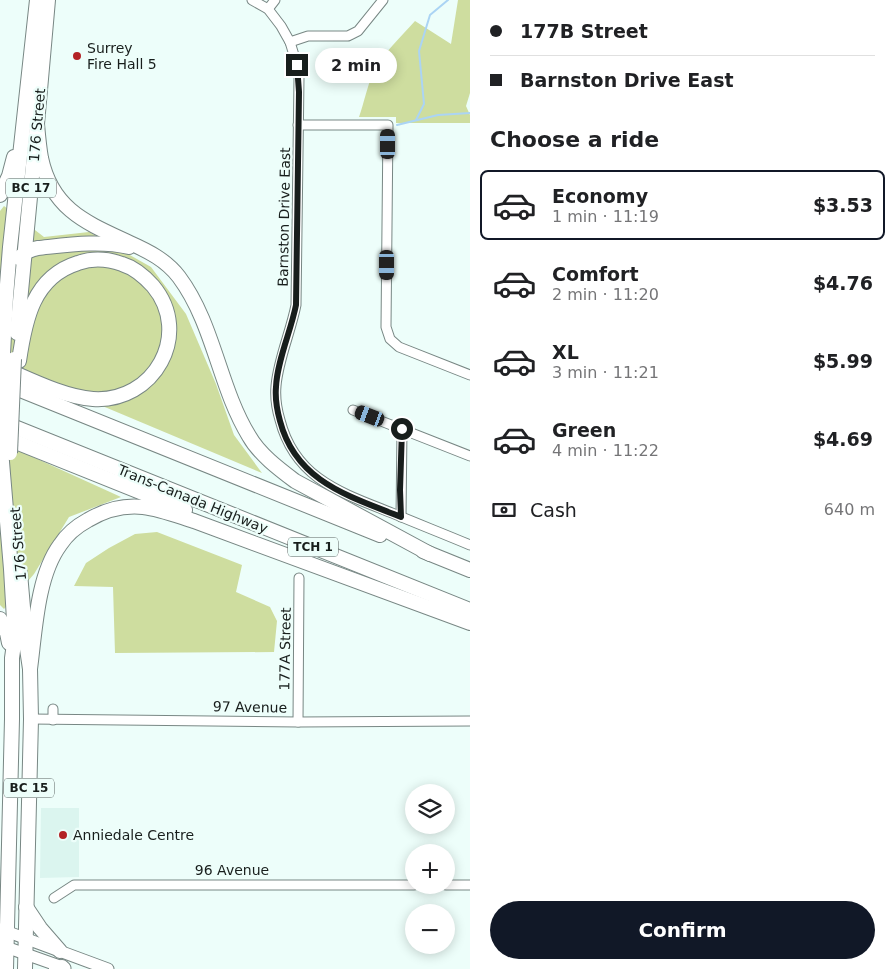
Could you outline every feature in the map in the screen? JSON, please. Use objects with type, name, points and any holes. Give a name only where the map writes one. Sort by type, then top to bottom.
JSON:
[{"type":"highway","name":"176 Street","points":[[0,409],[25,253],[37,0]]},
{"type":"highway","name":"176 Street","points":[[5,451],[13,391],[8,357],[10,255],[48,0]]},
{"type":"highway","points":[[0,195],[31,124]]},
{"type":"highway","points":[[31,124],[45,172],[61,202],[76,215],[98,228],[153,253],[178,275],[198,311],[234,407],[250,438],[263,453],[295,481],[430,554]]},
{"type":"highway","points":[[8,357],[18,261],[25,253],[33,248],[108,244],[153,253]]},
{"type":"highway","points":[[86,260],[108,260],[127,266],[144,276],[155,289],[167,315],[168,343],[165,354],[157,369],[145,383],[131,392],[113,398],[82,398],[61,392],[8,357],[23,336],[28,317],[44,285],[51,277],[67,267],[86,260]]},
{"type":"highway","name":"TCH 1","points":[[0,382],[470,570]]},
{"type":"highway","name":"176 Street","points":[[0,417],[5,451],[14,637],[10,796],[3,900],[3,946],[6,969]]},
{"type":"highway","name":"Trans-Canada Highway","points":[[0,421],[470,610]]},
{"type":"highway","points":[[0,436],[346,576]]},
{"type":"highway","points":[[30,669],[41,594],[48,568],[54,555],[69,534],[81,524],[110,510],[127,507],[157,510],[194,521],[470,623]]},
{"type":"highway","name":"176 Street","points":[[10,569],[30,669],[31,719],[25,969]]},
{"type":"highway","points":[[0,619],[7,633],[12,658]]},
{"type":"highway","points":[[26,907],[40,928],[60,951]]},
{"type":"main road","points":[[4,931],[108,969]]},
{"type":"main road","points":[[3,946],[62,968]]},
{"type":"street","name":"Barnston Drive East","points":[[252,0],[268,8],[281,26],[290,42],[297,65],[298,78],[296,305],[276,386],[278,413],[282,428],[298,460],[328,485],[361,501],[470,545]]},
{"type":"street","points":[[268,8],[275,0]]},
{"type":"street","points":[[290,42],[308,36],[348,36],[358,31],[384,0]]},
{"type":"street","points":[[298,125],[388,125],[386,327],[390,339],[399,347],[470,376]]},
{"type":"street","points":[[354,410],[470,456]]},
{"type":"street","points":[[401,517],[402,429]]},
{"type":"street","name":"177A Street","points":[[298,722],[300,578]]},
{"type":"street","points":[[53,709],[53,720]]},
{"type":"street","name":"97 Avenue","points":[[31,719],[298,722],[470,721]]},
{"type":"street","name":"96 Avenue","points":[[54,898],[74,885],[405,885]]},
{"type":"street","points":[[455,885],[470,885]]},
{"type":"shaded area","points":[[41,808],[79,808],[79,877],[40,878]]},
{"type":"green space","points":[[458,0],[470,0],[470,93],[466,106],[470,115],[470,123],[396,123],[396,117],[359,117],[371,78],[377,66],[415,21],[451,44]]},
{"type":"green space","points":[[4,206],[44,237],[89,232],[151,267],[186,314],[216,384],[234,435],[262,473],[0,363],[0,211]]},
{"type":"green space","points":[[0,442],[121,497],[69,517],[34,574],[4,609],[0,605]]},
{"type":"green space","points":[[157,532],[242,565],[236,592],[270,607],[277,621],[274,652],[115,653],[113,587],[74,586],[86,563],[109,548],[135,534]]},
{"type":"waterway","points":[[416,120],[424,104],[419,51],[430,15],[448,0]]},
{"type":"waterway","points":[[397,125],[438,115],[470,113]]},
{"type":"place","name":"Surrey Fire Hall 5","points":[[77,56]]},
{"type":"place","name":"Anniedale Centre","points":[[63,835]]},
{"type":"route","points":[[297,65],[299,92],[296,305],[276,386],[278,413],[282,428],[298,460],[317,478],[361,501],[401,517],[402,429]]}]
